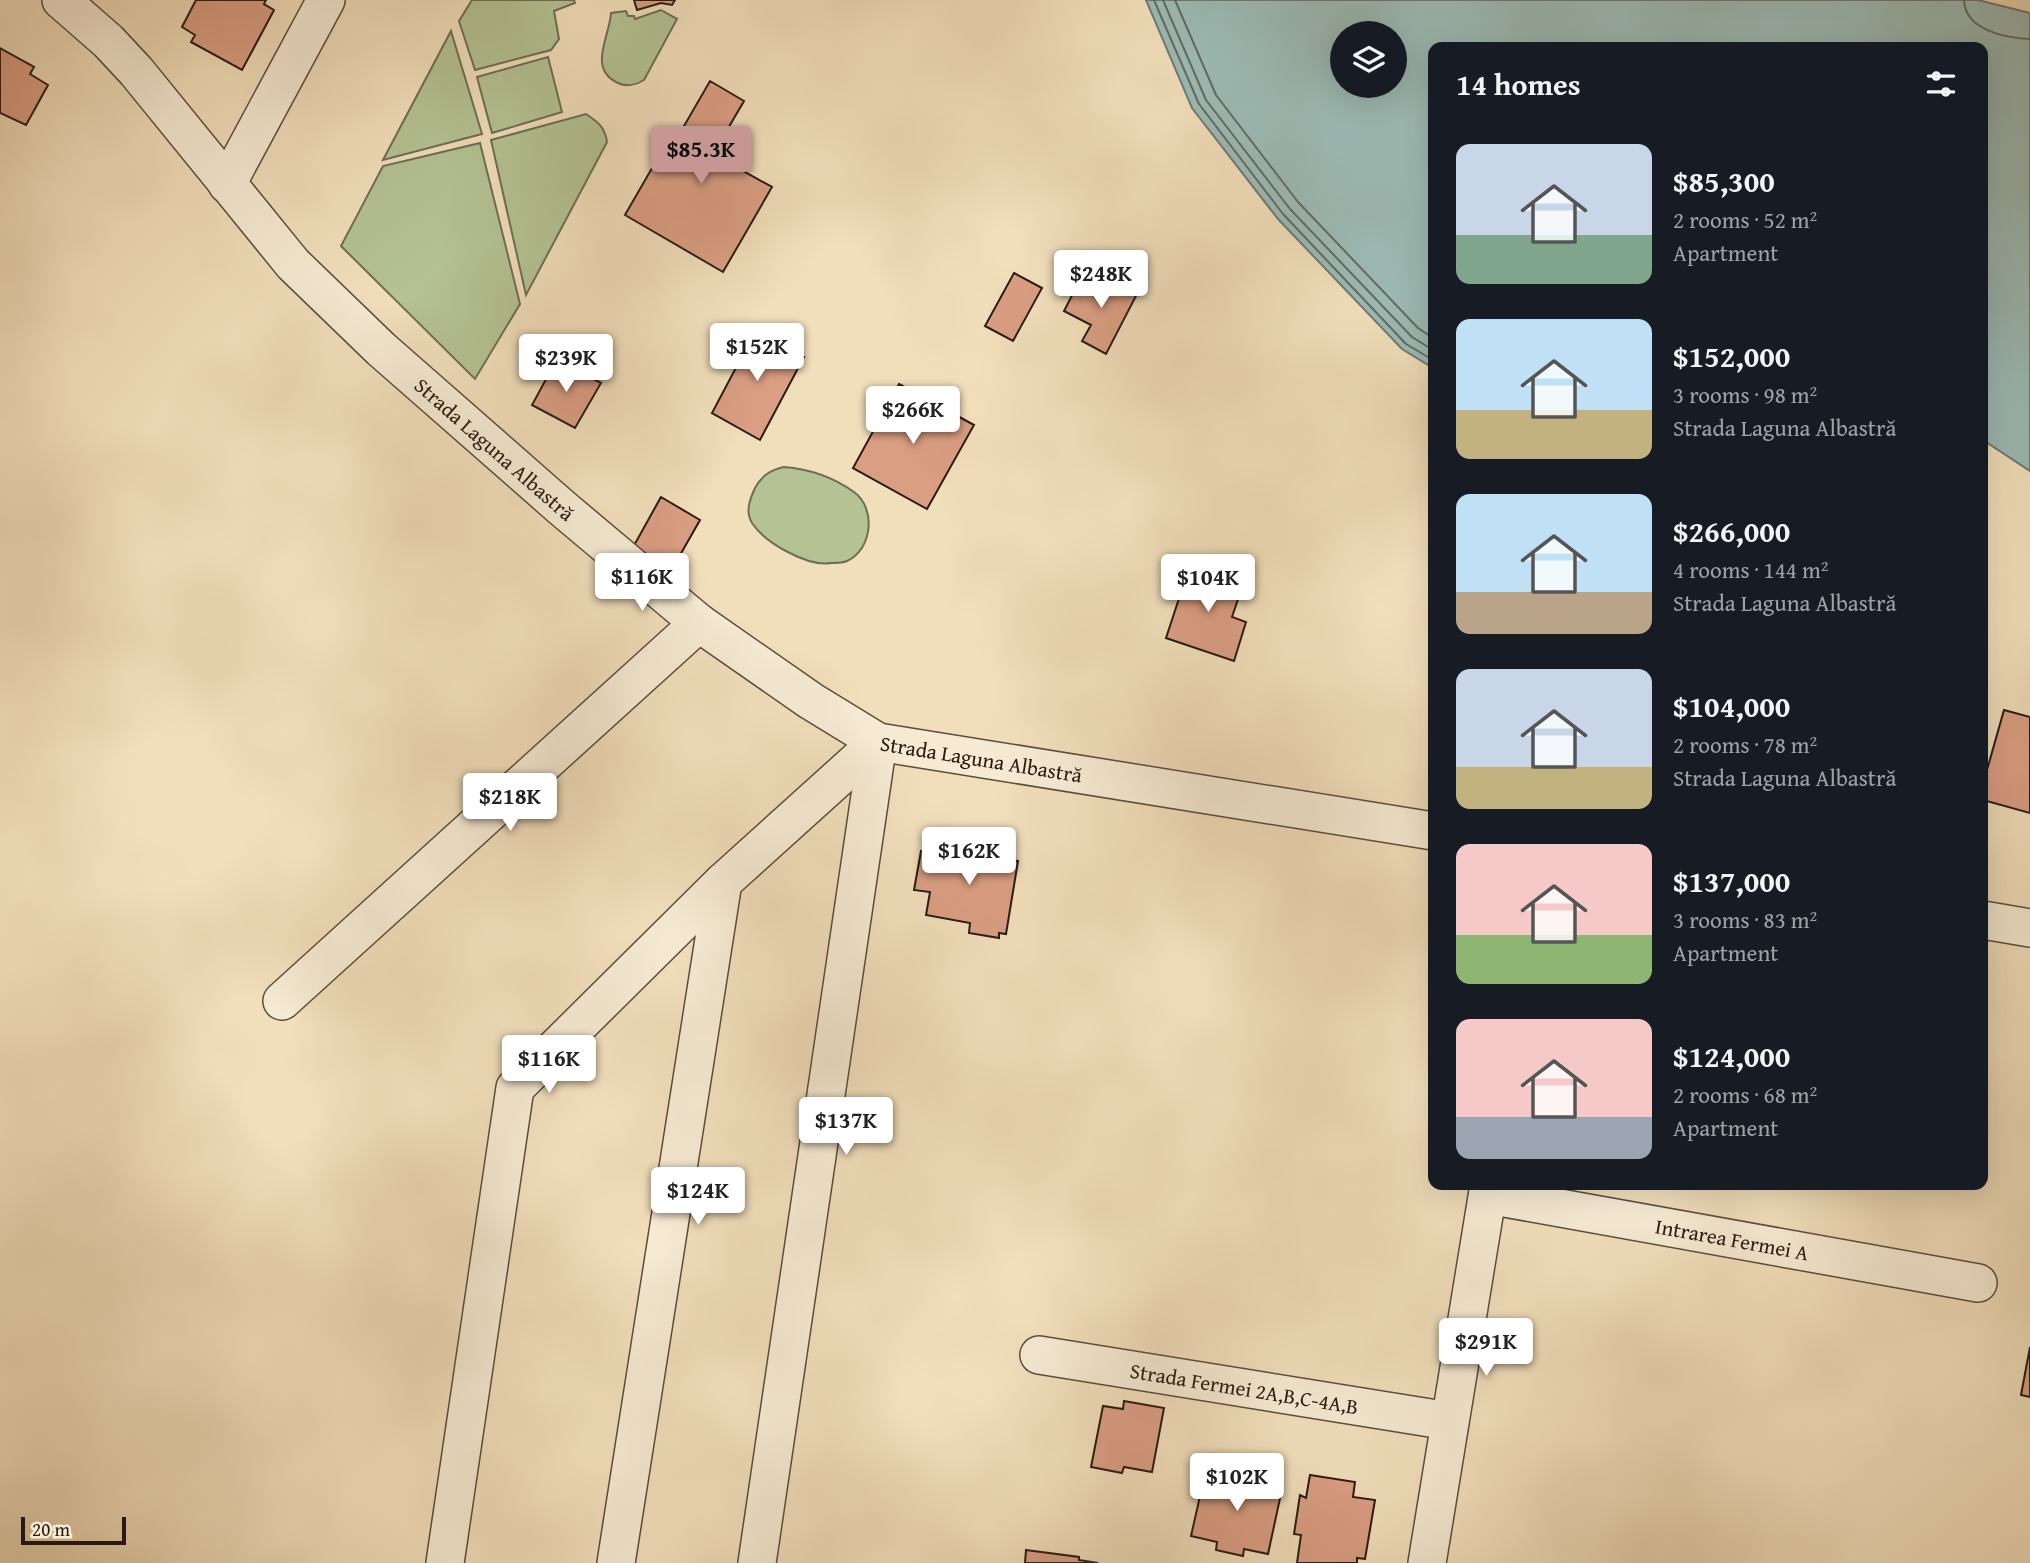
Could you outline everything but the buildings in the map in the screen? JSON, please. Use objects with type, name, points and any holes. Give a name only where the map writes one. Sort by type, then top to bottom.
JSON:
[{"type":"street","name":"Strada Laguna Albastră","points":[[61,0],[136,71],[293,264],[381,349],[542,491],[699,623],[811,701],[878,742],[1428,830]]},
{"type":"street","points":[[227,184],[326,0]]},
{"type":"street","points":[[282,1001],[699,623]]},
{"type":"street","points":[[445,1563],[515,1088],[723,883],[878,742]]},
{"type":"street","points":[[757,1563],[878,742]]},
{"type":"street","points":[[616,1563],[723,883]]},
{"type":"street","points":[[1988,921],[2030,928]]},
{"type":"street","points":[[1427,1563],[1489,1190]]},
{"type":"street","name":"Intrarea Fermei A","points":[[1489,1190],[1979,1283]]},
{"type":"street","name":"Strada Fermei 2A,B,C-4A,B","points":[[1039,1355],[1449,1421]]},
{"type":"green space","points":[[472,0],[574,0],[575,3],[554,11],[559,39],[551,50],[475,70],[459,21]]},
{"type":"green space","points":[[661,10],[677,19],[644,80],[624,85],[609,77],[602,61],[611,13],[626,11],[628,16],[634,16],[635,19]]},
{"type":"green space","points":[[451,31],[482,134],[383,160]]},
{"type":"green space","points":[[548,57],[562,112],[492,133],[477,77]]},
{"type":"green space","points":[[586,114],[600,125],[607,142],[526,295],[491,140]]},
{"type":"green space","points":[[480,143],[520,304],[475,379],[341,246],[383,166]]},
{"type":"green space","points":[[784,467],[829,478],[861,499],[866,508],[868,528],[862,547],[856,555],[841,563],[811,561],[788,552],[758,531],[749,514],[753,492],[764,476]]},
{"type":"water","points":[[1146,0],[1978,0],[2030,13],[2030,471],[1988,443],[1988,42],[1428,42],[1428,365],[1402,349],[1278,219],[1192,108]]}]
